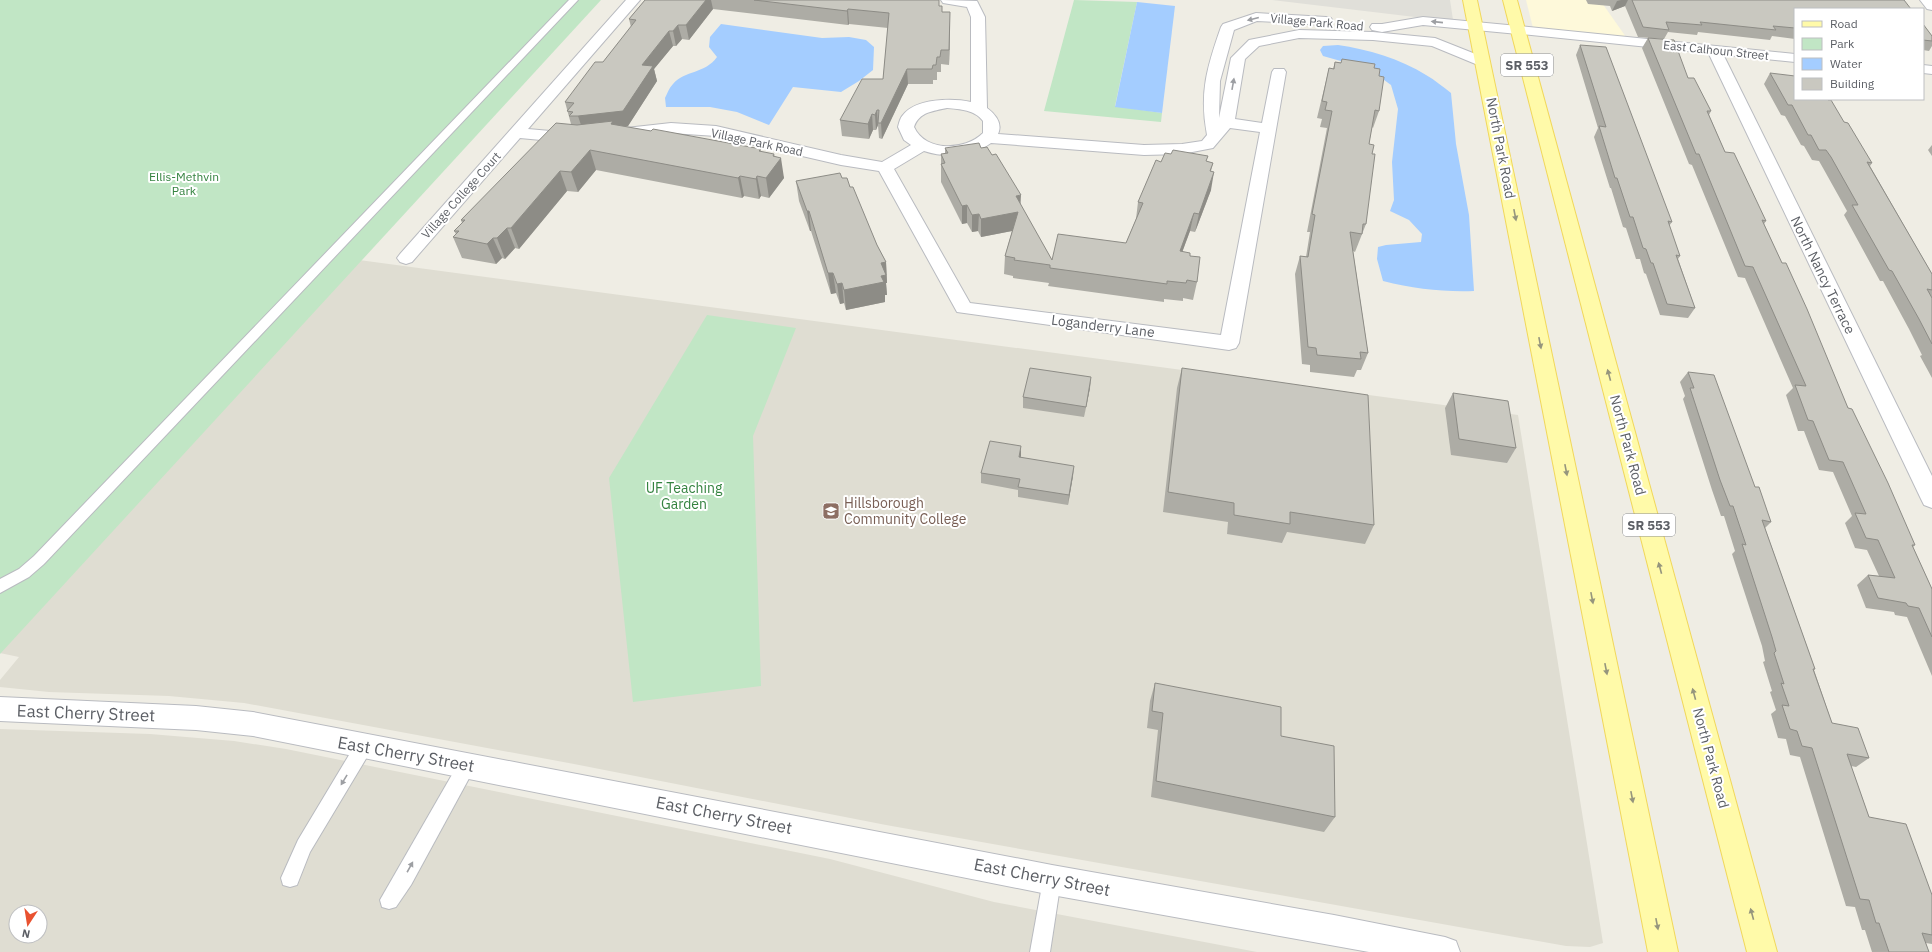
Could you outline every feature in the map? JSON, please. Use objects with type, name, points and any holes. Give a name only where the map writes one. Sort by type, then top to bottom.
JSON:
[{"type":"main road","name":"SR 553","points":[[1470,0],[1476,26]]},
{"type":"main road","name":"SR 553","points":[[1510,0],[1518,30]]},
{"type":"main road","name":"North Park Road","points":[[1476,26],[1663,952]]},
{"type":"main road","name":"North Park Road","points":[[1518,30],[1762,952]]},
{"type":"street","points":[[517,133],[633,0]]},
{"type":"street","points":[[948,0],[972,4],[978,17],[979,111]]},
{"type":"street","points":[[1927,0],[1932,6]]},
{"type":"street","name":"Village Park Road","points":[[1215,136],[1211,114],[1212,89],[1220,51],[1228,27],[1256,17],[1295,19],[1383,32],[1435,42],[1483,62]]},
{"type":"street","points":[[1295,19],[1302,34]]},
{"type":"street","name":"Village Park Road","points":[[1241,54],[1254,43],[1302,34],[1383,32],[1423,20],[1518,30]]},
{"type":"street","name":"East Calhoun Street","points":[[1518,30],[1794,58]]},
{"type":"street","name":"North Nancy Terrace","points":[[1714,50],[1932,499]]},
{"type":"street","points":[[987,138],[1144,150],[1182,149],[1207,145],[1226,123],[1238,58],[1241,54],[1220,51]]},
{"type":"street","name":"Loganderry Lane","points":[[885,167],[964,308],[1229,343],[1279,72]]},
{"type":"street","points":[[947,103],[961,104],[979,111],[990,120],[992,128],[987,138],[982,143],[970,148],[956,151],[942,151],[921,146],[908,137],[905,129],[906,122],[912,114],[922,109],[947,103]]},
{"type":"street","points":[[1226,123],[1246,124],[1269,129]]},
{"type":"street","name":"Village Park Road","points":[[517,133],[553,137],[598,136],[672,128],[716,131],[840,160],[885,167]]},
{"type":"street","name":"Village College Court","points":[[406,258],[517,133]]},
{"type":"street","points":[[885,167],[921,146]]},
{"type":"street","name":"East Cherry Street","points":[[0,709],[224,720],[467,765],[1052,880],[1334,930],[1445,952]]},
{"type":"lane","points":[[0,587],[24,573],[44,554],[574,0]]},
{"type":"lane","points":[[290,878],[304,846],[364,746]]},
{"type":"lane","points":[[389,900],[404,878],[467,765]]},
{"type":"lane","points":[[1040,952],[1052,880]]},
{"type":"shaded area","points":[[1272,0],[1450,0],[1453,20],[1415,17]]},
{"type":"shaded area","points":[[1526,0],[1600,0],[1626,37],[1533,28]]},
{"type":"shaded area","name":"Hillsborough Community College","points":[[359,260],[1518,415],[1603,943],[1590,947],[1566,946],[886,825],[574,764],[244,703],[169,696],[49,692],[0,687],[0,680],[19,657],[0,653],[40,606]]},
{"type":"shaded area","points":[[0,729],[150,734],[234,741],[286,749],[830,859],[994,902],[1257,952],[0,952]]},
{"type":"green space","name":"Ellis-Methvin Park","points":[[0,0],[601,0],[0,654]]},
{"type":"green space","points":[[1074,0],[1137,2],[1115,106],[1162,113],[1161,122],[1044,111]]},
{"type":"green space","name":"UF Teaching Garden","points":[[707,315],[796,328],[753,436],[761,686],[633,702],[609,478]]},
{"type":"water","points":[[1137,2],[1175,6],[1162,113],[1115,107]]},
{"type":"water","points":[[721,24],[822,38],[849,37],[866,40],[874,47],[873,70],[841,92],[793,87],[769,125],[737,112],[710,107],[666,107],[665,98],[673,84],[683,76],[707,66],[717,57],[709,47],[710,37]]},
{"type":"water","points":[[1338,45],[1372,52],[1406,64],[1436,81],[1451,93],[1456,144],[1469,215],[1474,291],[1428,289],[1383,281],[1377,259],[1378,247],[1421,242],[1422,234],[1409,220],[1390,211],[1394,200],[1392,162],[1398,109],[1391,85],[1369,69],[1323,56],[1320,50],[1323,46]]},
{"type":"building","points":[[645,0],[706,0],[686,25],[678,25],[673,31],[669,31],[642,65],[653,66],[623,111],[569,116],[573,112],[567,111],[574,103],[565,102],[595,62],[603,62],[636,20],[629,19]]},
{"type":"building","points":[[754,0],[939,0],[939,6],[942,6],[942,12],[950,12],[949,50],[941,50],[940,57],[937,57],[936,65],[933,65],[932,69],[907,69],[881,123],[878,123],[879,110],[877,110],[875,115],[872,114],[868,124],[840,120],[862,79],[883,79],[889,13],[848,9],[847,11]]},
{"type":"building","points":[[1632,0],[1904,0],[1910,8],[1794,8],[1794,28],[1773,26],[1776,30],[1700,22],[1702,25],[1666,22],[1669,30],[1643,27]]},
{"type":"building","points":[[1924,25],[1932,36],[1932,41],[1924,40]]},
{"type":"building","points":[[1648,38],[1674,40],[1688,78],[1694,78],[1711,111],[1707,111],[1725,152],[1734,153],[1766,221],[1762,220],[1782,263],[1786,263],[1807,309],[1848,408],[1852,409],[1888,483],[1915,545],[1912,545],[1932,589],[1932,637],[1919,608],[1908,606],[1906,603],[1878,598],[1868,575],[1895,578],[1878,540],[1866,538],[1855,513],[1866,514],[1843,462],[1829,460],[1813,421],[1808,420],[1795,385],[1806,386],[1753,267],[1745,266],[1699,154],[1696,154]]},
{"type":"building","points":[[1580,45],[1606,47],[1672,222],[1668,221],[1680,256],[1676,255],[1695,308],[1667,304],[1653,263],[1651,263],[1646,249],[1643,248],[1633,217],[1630,217],[1617,178],[1615,178],[1599,126],[1606,127]]},
{"type":"building","points":[[1342,59],[1375,64],[1374,68],[1380,69],[1379,76],[1384,77],[1379,111],[1375,110],[1369,144],[1374,145],[1372,154],[1375,154],[1366,224],[1363,224],[1362,234],[1350,232],[1368,353],[1360,352],[1361,359],[1317,355],[1316,348],[1308,347],[1300,256],[1308,257],[1315,215],[1312,214],[1332,111],[1325,110],[1327,102],[1322,101],[1329,68],[1334,69],[1335,62],[1341,63]]},
{"type":"building","points":[[1770,73],[1794,76],[1794,100],[1831,100],[1844,122],[1848,123],[1872,163],[1867,162],[1932,274],[1932,290],[1927,289],[1932,298],[1932,344],[1892,271],[1889,270],[1852,205],[1858,205],[1831,157],[1826,150],[1819,150],[1811,135],[1808,135],[1792,105],[1788,105]]},
{"type":"building","points":[[613,121],[611,124],[651,131],[653,129],[761,149],[759,151],[774,154],[773,156],[781,158],[766,178],[757,176],[756,179],[740,176],[738,178],[590,150],[571,172],[560,171],[511,228],[507,228],[497,238],[493,238],[487,244],[453,237],[459,231],[454,231],[465,220],[461,220],[556,123],[577,125]]},
{"type":"building","points":[[979,143],[981,148],[987,147],[992,155],[996,154],[1021,195],[1016,196],[1052,260],[1058,234],[1126,243],[1143,203],[1138,202],[1156,160],[1161,162],[1165,153],[1171,154],[1173,150],[1208,156],[1206,161],[1213,163],[1210,171],[1214,172],[1199,214],[1194,213],[1180,251],[1190,253],[1190,256],[1200,257],[1197,282],[1187,280],[1186,283],[1167,281],[1167,284],[1050,268],[1050,265],[1014,260],[1015,258],[1005,256],[1018,212],[981,219],[979,214],[972,215],[967,205],[962,206],[941,164],[945,163],[941,154],[948,153],[945,148]]},
{"type":"building","points":[[840,173],[842,178],[847,178],[850,187],[853,187],[877,245],[886,262],[881,263],[886,275],[881,276],[884,282],[844,290],[842,283],[837,284],[833,273],[828,273],[809,211],[807,211],[796,181]]},
{"type":"building","points":[[1030,368],[1091,377],[1086,407],[1023,397]]},
{"type":"building","points":[[1182,368],[1368,395],[1374,525],[1290,512],[1290,524],[1234,515],[1234,503],[1168,492]]},
{"type":"building","points":[[1688,372],[1714,375],[1755,487],[1759,487],[1771,522],[1762,520],[1815,669],[1813,669],[1832,723],[1858,728],[1869,758],[1847,754],[1869,817],[1906,824],[1932,895],[1932,935],[1922,933],[1929,952],[1889,952],[1879,923],[1876,923],[1869,900],[1860,899],[1812,748],[1802,746],[1797,731],[1790,729],[1782,705],[1789,706],[1781,683],[1784,684],[1774,653],[1776,651],[1742,544],[1746,545],[1733,506],[1730,506],[1720,480],[1690,388],[1694,388]]},
{"type":"building","points":[[1453,393],[1508,401],[1516,448],[1459,439]]},
{"type":"building","points":[[990,441],[1021,446],[1019,457],[1074,466],[1069,495],[1018,487],[1020,479],[981,473]]},
{"type":"building","points":[[1155,683],[1281,707],[1281,736],[1334,746],[1335,817],[1156,781],[1163,713],[1152,711]]},
{"type":"place","name":"Hillsborough Community College","points":[[831,511]]}]
